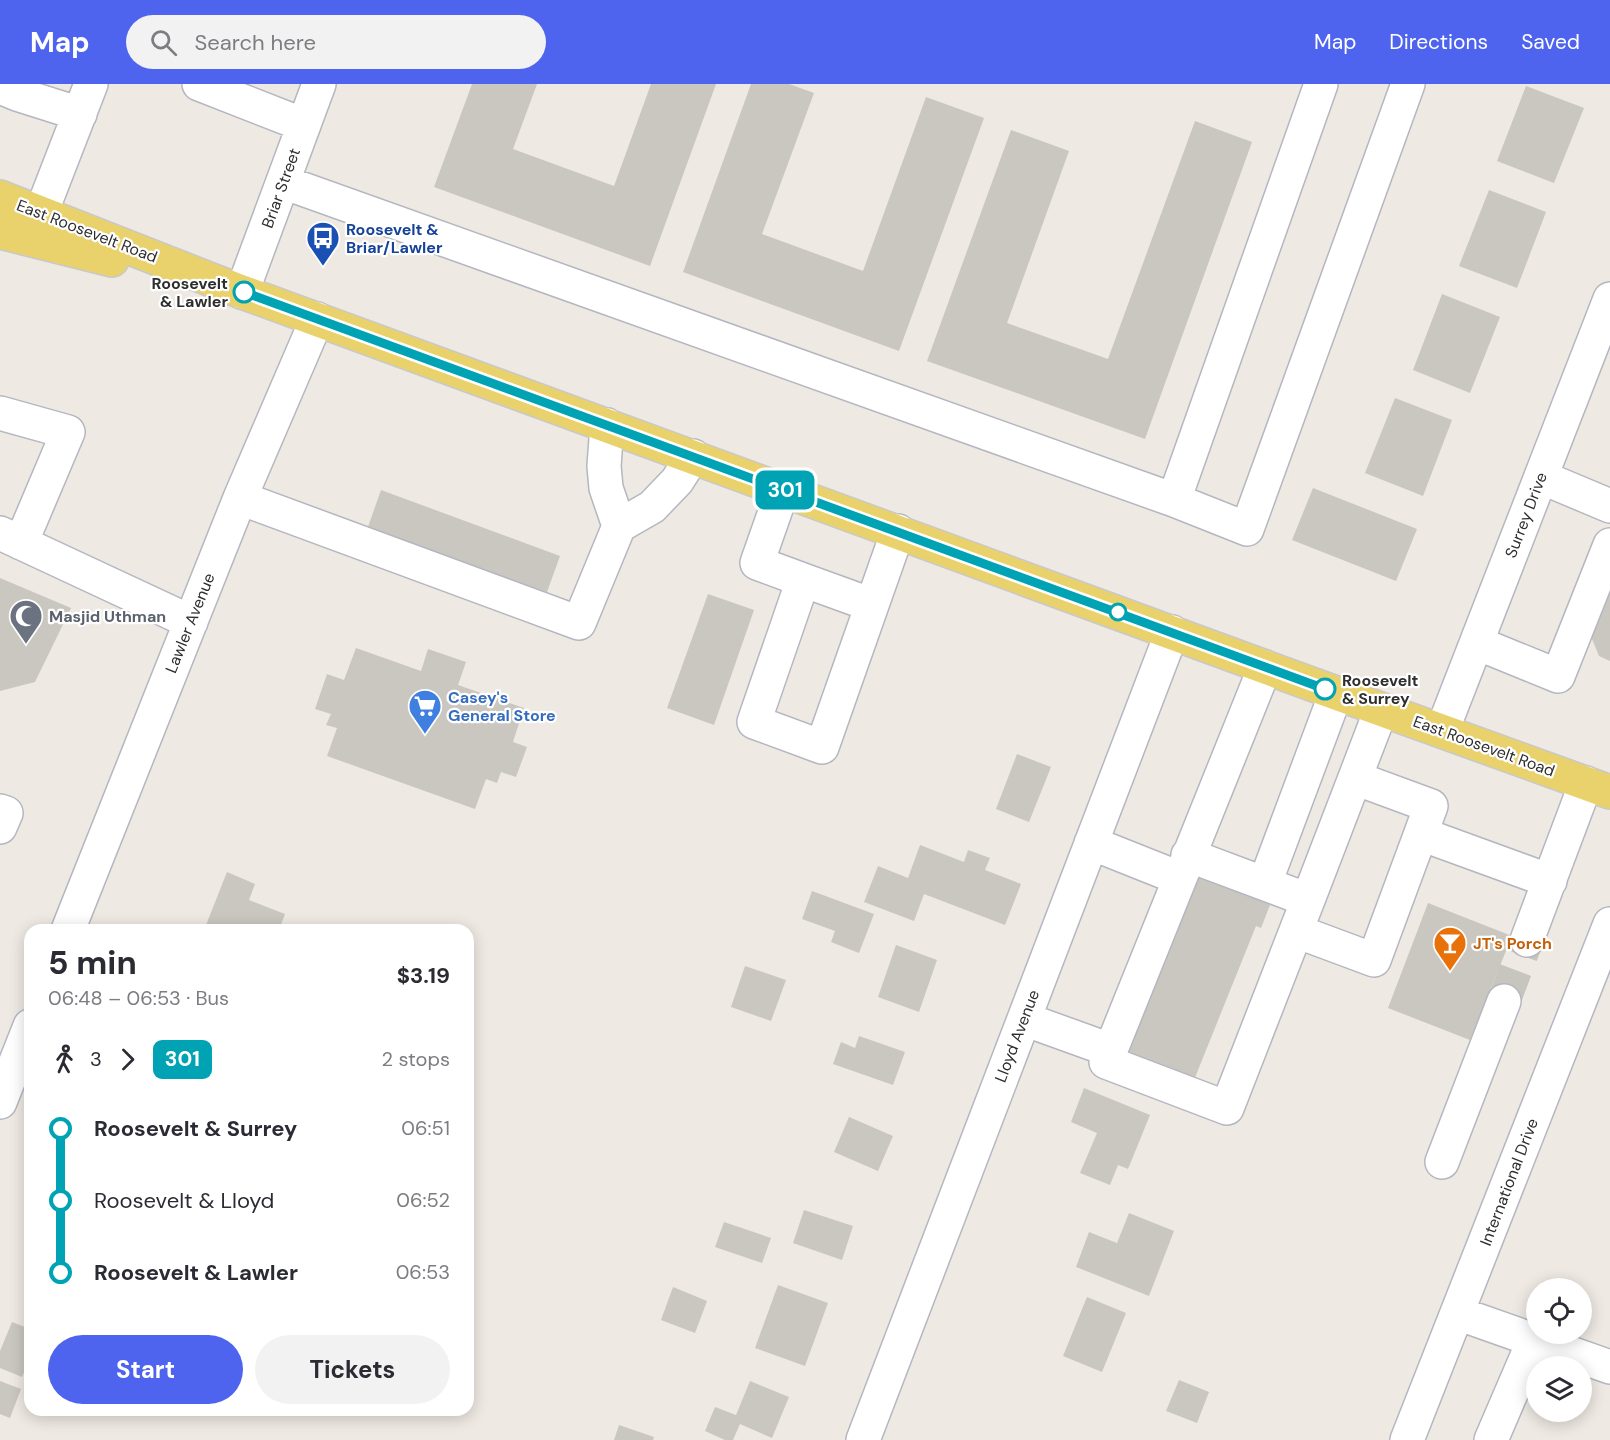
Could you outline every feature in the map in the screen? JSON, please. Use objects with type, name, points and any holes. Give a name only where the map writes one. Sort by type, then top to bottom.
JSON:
[{"type":"main road","name":"East Roosevelt Road","points":[[0,197],[242,292],[1598,788]]},
{"type":"main road","name":"East Roosevelt Road","points":[[0,232],[242,292]]},
{"type":"street","points":[[41,213],[91,84]]},
{"type":"street","points":[[199,84],[304,126]]},
{"type":"street","name":"Briar Street","points":[[242,292],[319,84]]},
{"type":"street","points":[[1174,500],[1321,84]]},
{"type":"street","points":[[283,182],[1174,500],[1247,529],[1408,84]]},
{"type":"street","points":[[3,87],[80,114]]},
{"type":"street","name":"Surrey Drive","points":[[1442,731],[1610,299]]},
{"type":"street","name":"Lawler Avenue","points":[[70,924],[240,498],[317,319]]},
{"type":"street","points":[[0,413],[68,432],[10,538],[191,622]]},
{"type":"street","points":[[607,425],[604,466],[606,488],[619,526]]},
{"type":"street","points":[[240,498],[579,623],[619,526],[652,507],[677,481],[693,456]]},
{"type":"street","points":[[1541,477],[1610,506]]},
{"type":"street","points":[[783,489],[757,562],[872,605]]},
{"type":"street","points":[[803,580],[754,722],[822,747],[898,531]]},
{"type":"street","points":[[1477,642],[1558,676],[1610,545]]},
{"type":"street","name":"Lloyd Avenue","points":[[863,1440],[1172,632]]},
{"type":"street","points":[[1265,667],[1106,1062],[1227,1108],[1381,710]]},
{"type":"street","points":[[1265,883],[1336,693]]},
{"type":"street","points":[[1296,931],[1374,960],[1431,806],[1354,778]]},
{"type":"street","points":[[1527,940],[1550,881],[1598,788]]},
{"type":"street","points":[[0,811],[6,813],[0,827]]},
{"type":"street","points":[[1421,834],[1550,881]]},
{"type":"street","points":[[1091,843],[1265,883],[1308,900]]},
{"type":"street","name":"International Drive","points":[[1407,1440],[1610,924]]},
{"type":"street","points":[[1442,1162],[1504,1001]]},
{"type":"street","points":[[1024,1019],[1110,1050]]},
{"type":"street","points":[[0,1102],[24,1041]]},
{"type":"street","points":[[1457,1313],[1526,1337]]},
{"type":"street","points":[[1491,1440],[1532,1344]]},
{"type":"street","points":[[1545,1344],[1610,1367]]},
{"type":"building","points":[[472,84],[537,84],[513,149],[614,186],[651,84],[716,84],[650,266],[434,187]]},
{"type":"building","points":[[751,84],[789,84],[814,93],[762,234],[863,271],[926,97],[984,118],[899,351],[683,272]]},
{"type":"building","points":[[1526,86],[1584,108],[1554,183],[1497,161]]},
{"type":"building","points":[[1195,121],[1252,142],[1145,439],[927,361],[1011,130],[1069,151],[1007,323],[1108,359]]},
{"type":"building","points":[[1489,190],[1546,212],[1517,288],[1459,266]]},
{"type":"building","points":[[1442,294],[1500,317],[1470,393],[1413,370]]},
{"type":"building","points":[[1395,398],[1452,420],[1423,496],[1365,473]]},
{"type":"building","points":[[1313,488],[1417,529],[1396,581],[1292,540]]},
{"type":"building","points":[[381,490],[560,556],[542,606],[363,541]]},
{"type":"building","name":"Masjid Uthman","points":[[0,578],[71,608],[35,682],[0,691]]},
{"type":"building","points":[[1601,591],[1610,594],[1610,661],[1599,656],[1587,627]]},
{"type":"building","points":[[708,594],[754,610],[714,725],[667,708]]},
{"type":"building","name":"Casey's General Store","points":[[356,648],[421,671],[428,649],[466,662],[458,685],[524,708],[513,742],[527,747],[516,777],[501,772],[497,783],[486,779],[475,809],[327,756],[337,728],[326,725],[331,714],[315,709],[327,674],[344,680]]},
{"type":"building","points":[[1017,754],[1051,767],[1029,822],[996,809]]},
{"type":"building","points":[[920,845],[964,862],[968,850],[990,858],[985,870],[1021,884],[1005,925],[924,894],[914,921],[864,902],[878,866],[908,878]]},
{"type":"building","points":[[227,872],[255,884],[249,900],[285,914],[281,924],[206,924]]},
{"type":"building","points":[[1190,873],[1270,905],[1261,928],[1256,926],[1192,1085],[1124,1058]]},
{"type":"building","points":[[812,891],[874,914],[859,953],[831,942],[835,931],[802,919]]},
{"type":"building","name":"JT's Porch","points":[[1428,903],[1512,936],[1470,1040],[1388,1008]]},
{"type":"building","points":[[896,945],[937,960],[919,1012],[878,997]]},
{"type":"building","points":[[745,966],[786,980],[771,1021],[731,1007]]},
{"type":"building","points":[[859,1036],[905,1052],[893,1085],[833,1064],[841,1042],[855,1048]]},
{"type":"building","points":[[1084,1088],[1150,1115],[1128,1169],[1118,1165],[1110,1185],[1080,1173],[1097,1133],[1071,1122]]},
{"type":"building","points":[[849,1117],[893,1136],[878,1171],[834,1152]]},
{"type":"building","points":[[804,1210],[853,1226],[842,1260],[793,1243]]},
{"type":"building","points":[[1129,1213],[1174,1231],[1149,1296],[1076,1267],[1089,1232],[1117,1243]]},
{"type":"building","points":[[724,1222],[771,1238],[762,1263],[715,1247]]},
{"type":"building","points":[[778,1285],[828,1303],[805,1366],[755,1348]]},
{"type":"building","points":[[673,1287],[707,1301],[695,1333],[661,1320]]},
{"type":"building","points":[[1087,1297],[1126,1313],[1102,1372],[1063,1356]]},
{"type":"building","points":[[12,1322],[24,1327],[24,1372],[22,1377],[0,1368],[0,1351]]},
{"type":"building","points":[[1179,1380],[1209,1392],[1197,1423],[1166,1411]]},
{"type":"building","points":[[0,1381],[21,1389],[10,1418],[0,1414]]},
{"type":"building","points":[[750,1381],[789,1397],[772,1438],[740,1424],[733,1440],[725,1440],[705,1431],[715,1407],[736,1415]]},
{"type":"building","points":[[619,1425],[654,1437],[653,1440],[614,1440]]},
{"type":"tunnel","points":[[1504,1001],[1527,940]]},
{"type":"bus line","name":"301","points":[[244,292],[1325,689]]},
{"type":"place","name":"Roosevelt & Briar/Lawler","points":[[323,267]]},
{"type":"place","name":"Roosevelt & Lawler","points":[[244,292]]},
{"type":"place","name":"Masjid Uthman","points":[[26,645]]},
{"type":"place","name":"Roosevelt & Surrey","points":[[1325,689]]},
{"type":"place","name":"Casey's General Store","points":[[425,735]]},
{"type":"place","name":"JT's Porch","points":[[1450,972]]}]
